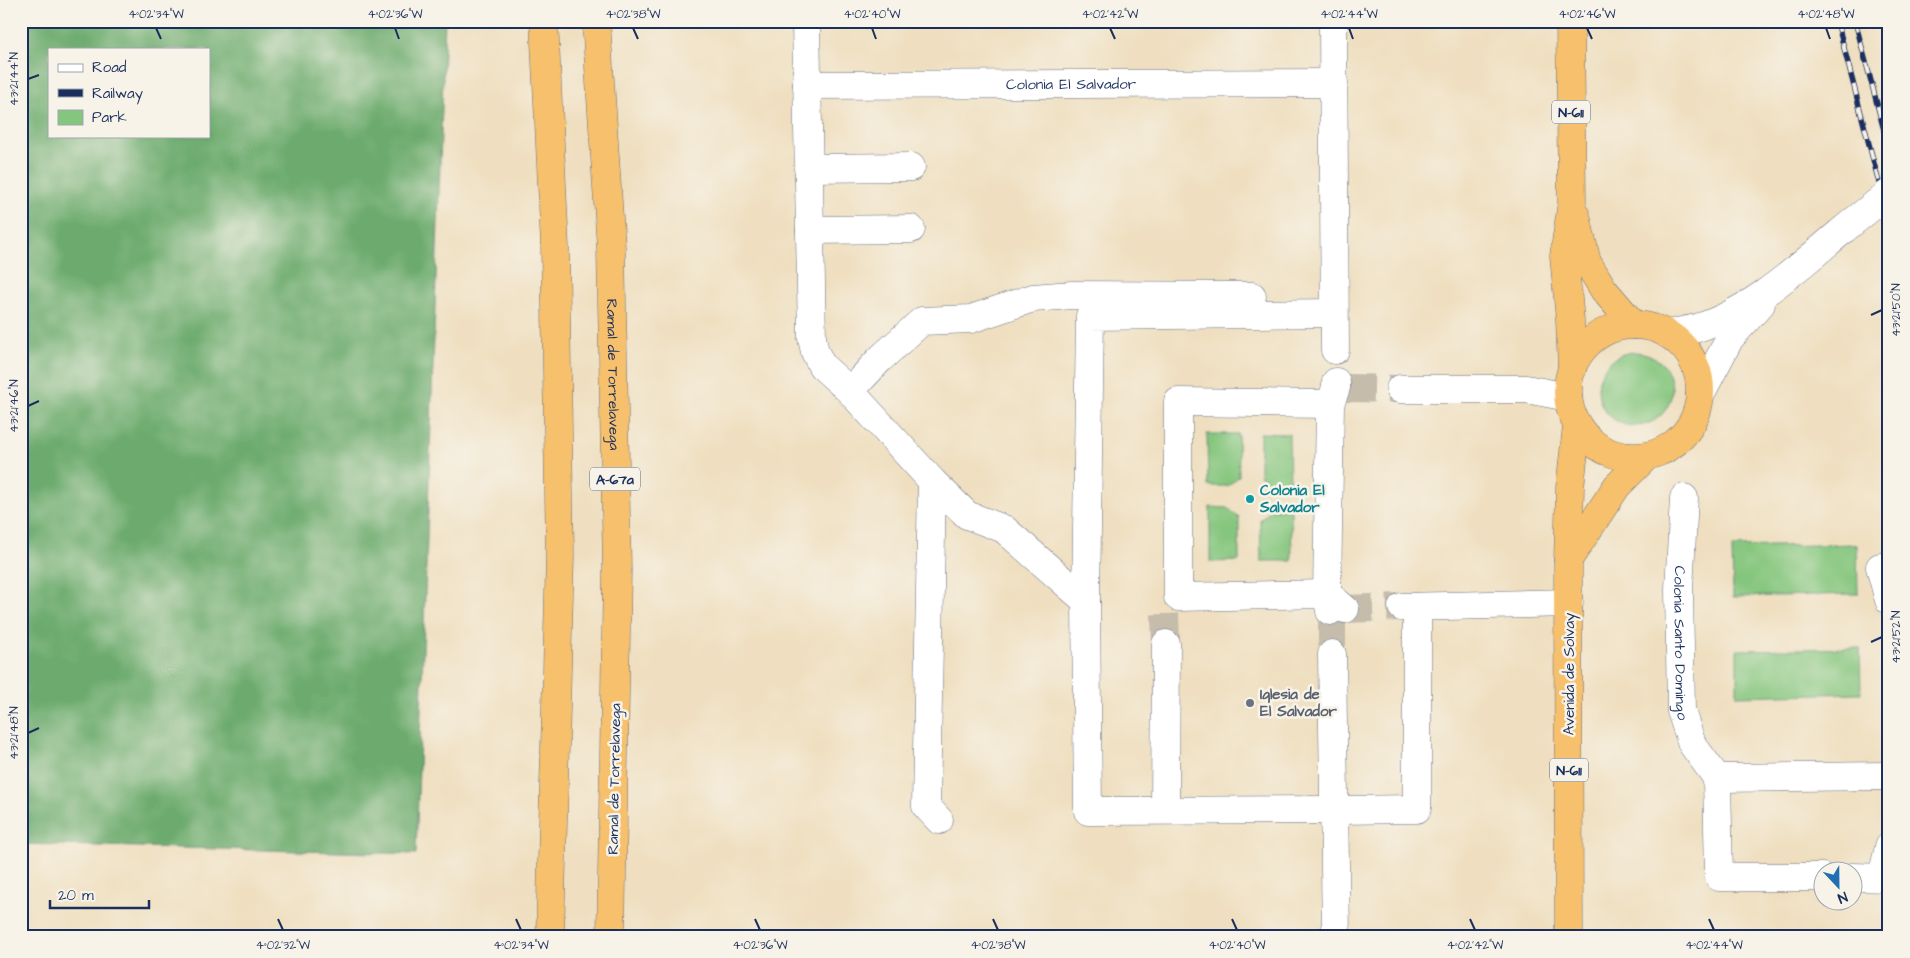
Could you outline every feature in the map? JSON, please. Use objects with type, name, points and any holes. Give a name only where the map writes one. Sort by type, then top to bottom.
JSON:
[{"type":"highway","points":[[538,21],[555,246]]},
{"type":"highway","points":[[544,21],[555,246],[560,555],[550,937]]},
{"type":"highway","name":"Ramal de Torrelavega","points":[[596,21],[611,248],[617,570],[611,937]]},
{"type":"highway","name":"N-611","points":[[1570,21],[1572,202],[1564,256],[1572,370]]},
{"type":"highway","name":"N-611","points":[[1572,202],[1587,262],[1604,290],[1634,325]]},
{"type":"highway","name":"N-611","points":[[1634,325],[1651,328],[1667,334],[1684,348],[1695,367],[1700,381],[1698,410],[1692,423],[1684,435],[1673,445],[1660,452],[1634,458],[1607,452],[1595,445],[1577,426],[1571,412],[1568,383],[1579,355],[1589,342],[1618,327],[1634,325]]},
{"type":"highway","name":"Avenida de Solvay","points":[[1569,937],[1568,560],[1570,487],[1577,426]]},
{"type":"highway","name":"N-611","points":[[1568,560],[1617,486],[1647,456]]},
{"type":"street","points":[[806,21],[812,338],[815,352],[822,366],[850,390],[932,481],[967,515],[1004,529],[1086,600]]},
{"type":"street","points":[[1333,21],[1335,350]]},
{"type":"street","name":"Colonia El Salvador","points":[[807,85],[1334,83]]},
{"type":"street","points":[[808,168],[911,167]]},
{"type":"street","points":[[1667,334],[1698,327],[1731,314],[1780,282],[1889,193]]},
{"type":"street","points":[[810,230],[911,229]]},
{"type":"street","points":[[1700,396],[1730,338],[1780,282]]},
{"type":"street","points":[[850,390],[880,359],[922,321],[971,319],[1033,298],[1072,296],[1334,305]]},
{"type":"street","points":[[1334,305],[1090,316],[1086,600],[1088,811],[1417,808],[1410,607],[1569,603]]},
{"type":"street","points":[[1400,389],[1526,389],[1568,397]]},
{"type":"street","points":[[1337,391],[1335,607],[1178,597],[1178,402],[1337,391]]},
{"type":"street","points":[[932,481],[926,806],[940,820]]},
{"type":"street","name":"Colonia Santo Domingo","points":[[1684,498],[1679,589],[1681,711],[1692,744],[1717,778]]},
{"type":"street","points":[[1880,567],[1889,600]]},
{"type":"street","points":[[1166,644],[1166,810]]},
{"type":"street","points":[[1332,654],[1336,937]]},
{"type":"street","points":[[1812,877],[1719,877],[1717,778],[1889,776]]},
{"type":"street","points":[[1862,877],[1885,878],[1889,847]]},
{"type":"green space","points":[[21,21],[445,21],[416,854],[21,844]]},
{"type":"green space","points":[[1628,352],[1642,352],[1656,358],[1666,368],[1672,382],[1672,396],[1666,410],[1656,420],[1642,426],[1628,426],[1614,420],[1604,410],[1598,396],[1598,382],[1604,368],[1614,358]]},
{"type":"green space","points":[[1260,433],[1289,434],[1290,487],[1272,486],[1260,475]]},
{"type":"green space","points":[[1207,434],[1238,434],[1239,476],[1228,486],[1208,486]]},
{"type":"green space","points":[[1210,507],[1228,508],[1239,518],[1239,561],[1210,562]]},
{"type":"green space","points":[[1271,509],[1291,509],[1292,561],[1261,561],[1260,520]]},
{"type":"green space","points":[[1857,544],[1858,594],[1733,597],[1732,547]]},
{"type":"green space","points":[[1860,648],[1861,693],[1737,696],[1737,650]]},
{"type":"tunnel","points":[[1346,388],[1400,389]]},
{"type":"tunnel","points":[[1345,609],[1402,607]]},
{"type":"tunnel","points":[[1165,614],[1166,644]]},
{"type":"tunnel","points":[[1332,618],[1332,654]]},
{"type":"railway","points":[[1837,21],[1889,221]]},
{"type":"railway","points":[[1855,21],[1889,149]]},
{"type":"place","name":"Colonia El Salvador","points":[[1250,499]]},
{"type":"place","name":"Iglesia de El Salvador","points":[[1250,703]]}]
